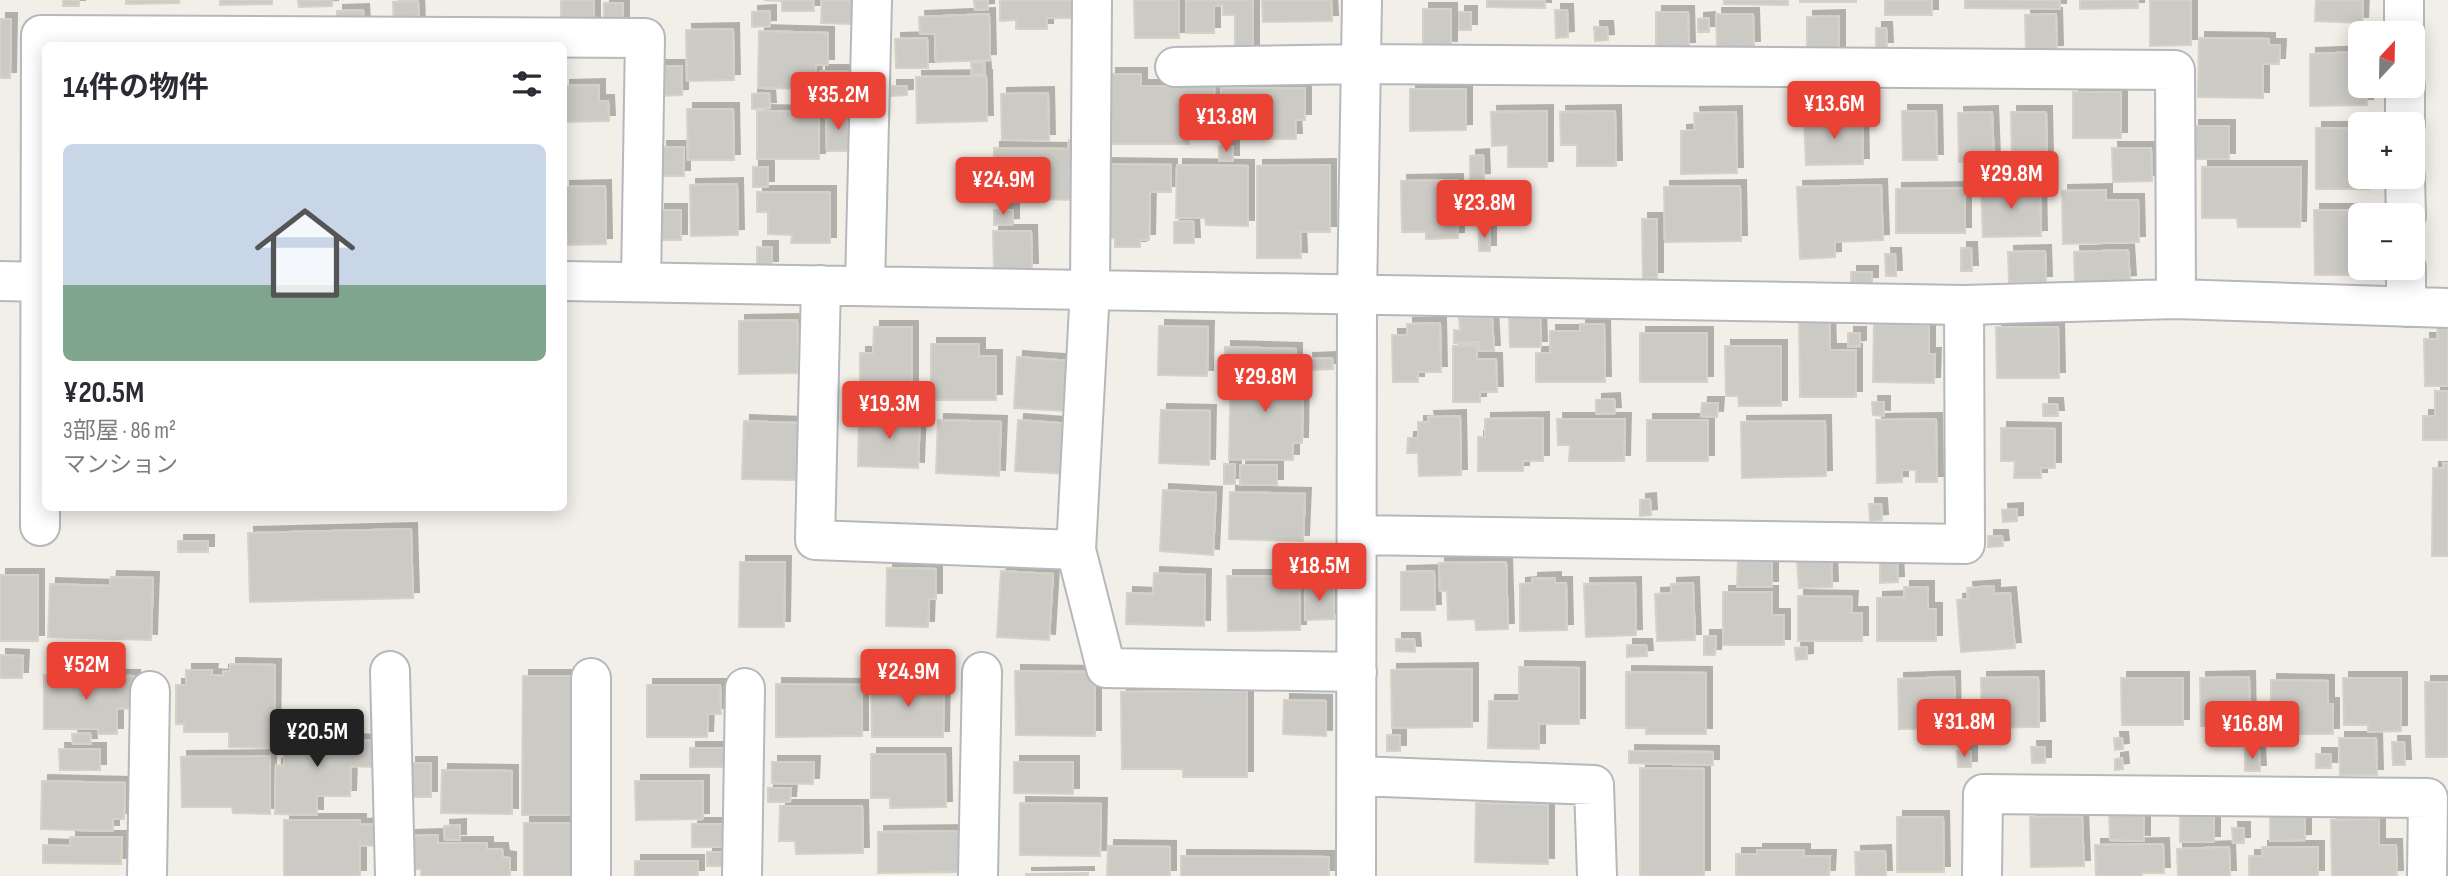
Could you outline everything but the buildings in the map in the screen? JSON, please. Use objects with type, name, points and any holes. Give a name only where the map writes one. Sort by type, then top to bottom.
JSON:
[{"type":"street","points":[[865,285],[872,0]]},
{"type":"street","points":[[1092,0],[1090,289],[1076,550],[1106,668],[1357,672]]},
{"type":"street","points":[[1356,876],[1357,296],[1362,0]]},
{"type":"street","points":[[2404,0],[2404,21]]},
{"type":"street","points":[[42,158],[41,35],[324,41],[645,38],[641,282]]},
{"type":"street","points":[[1175,67],[1362,64],[2175,70],[2176,299]]},
{"type":"street","points":[[2406,280],[2406,307]]},
{"type":"street","points":[[0,281],[42,282]]},
{"type":"street","points":[[567,281],[1964,305],[2176,299],[2448,308]]},
{"type":"street","points":[[821,285],[815,540],[1076,550]]},
{"type":"street","points":[[1357,535],[1965,544],[1964,305]]},
{"type":"street","points":[[40,526],[42,363]]},
{"type":"street","points":[[390,671],[395,876]]},
{"type":"street","points":[[978,876],[982,672]]},
{"type":"street","points":[[591,678],[591,876]]},
{"type":"street","points":[[743,876],[744,688]]},
{"type":"street","points":[[147,876],[150,691]]},
{"type":"street","points":[[1357,776],[1594,785],[1597,876]]},
{"type":"street","points":[[1982,876],[1983,794],[2428,798],[2427,876]]}]
